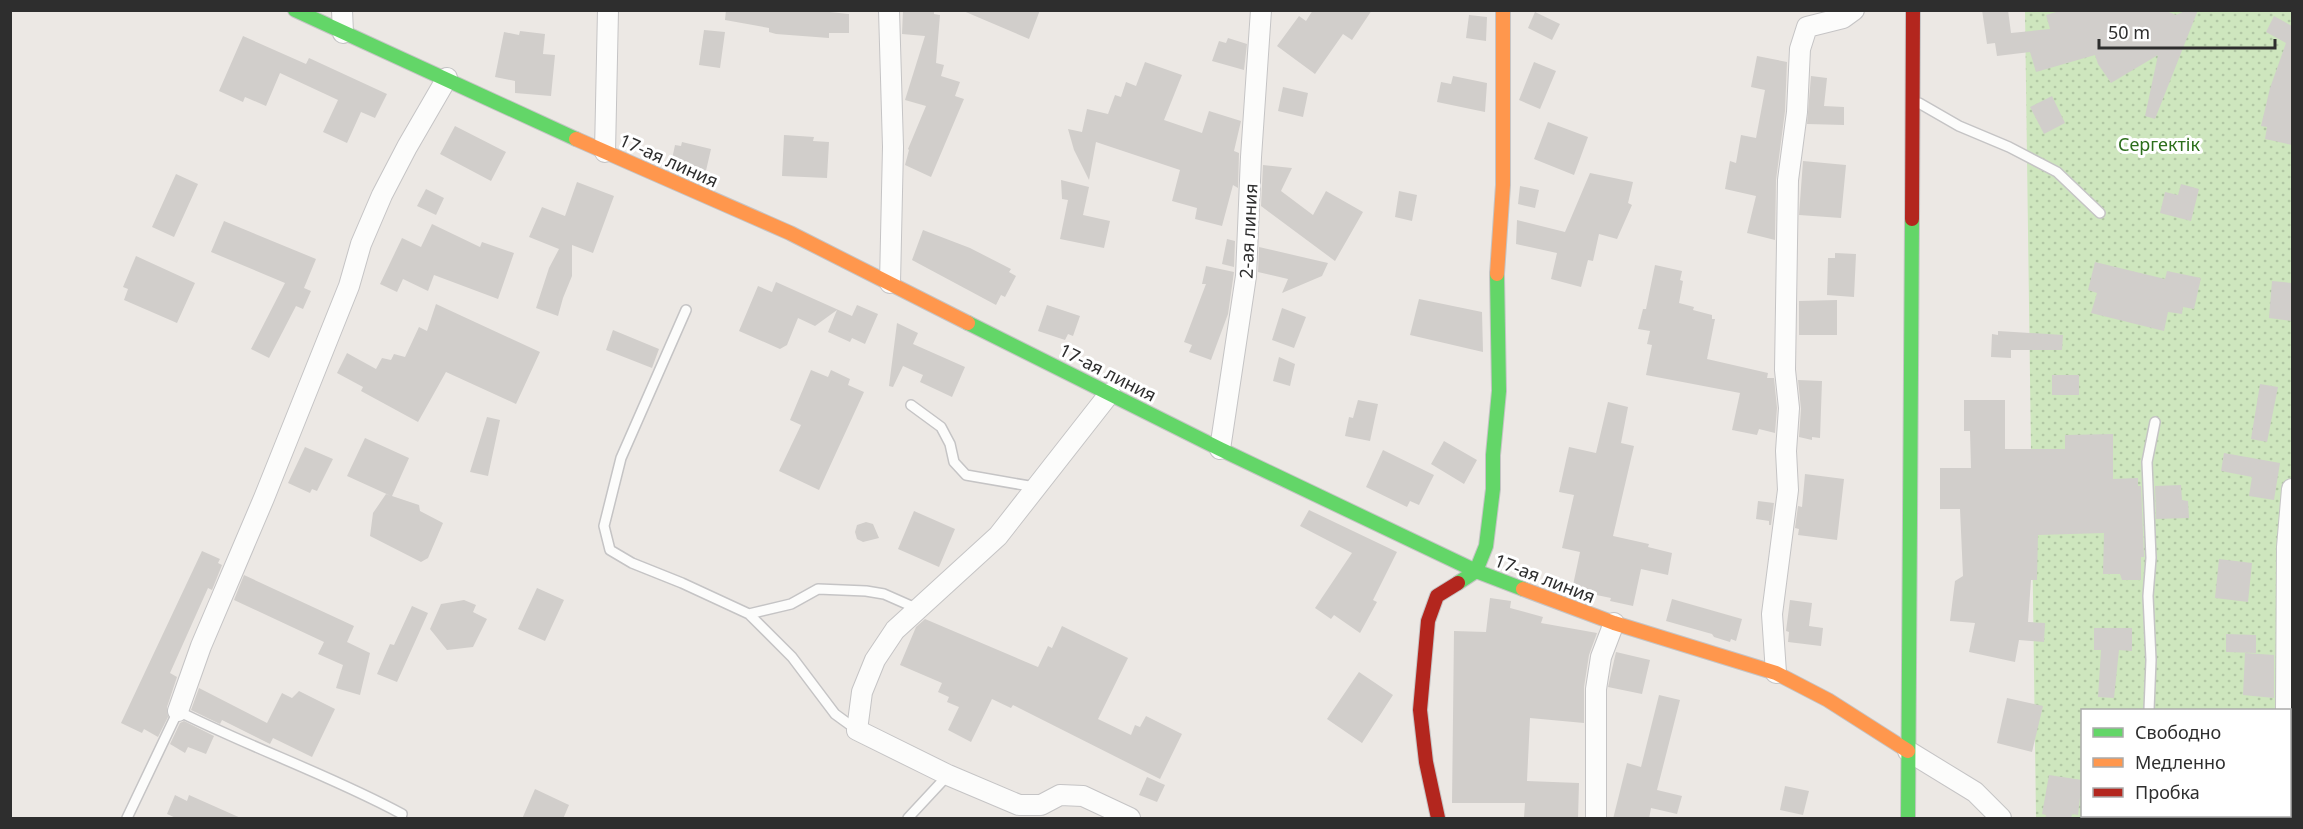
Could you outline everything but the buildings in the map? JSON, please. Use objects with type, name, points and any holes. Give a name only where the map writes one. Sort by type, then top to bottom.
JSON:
[{"type":"street","name":"17-ая линия","points":[[295,10],[605,152],[790,233],[1221,449],[1476,571],[1614,623],[1776,673],[1828,700],[1908,751]]},
{"type":"street","points":[[342,10],[343,33]]},
{"type":"street","points":[[605,152],[608,10]]},
{"type":"street","points":[[889,10],[893,147],[890,283]]},
{"type":"street","name":"2-ая линия","points":[[1221,449],[1246,276],[1261,10]]},
{"type":"street","points":[[1438,819],[1426,762],[1420,710],[1428,621],[1437,596],[1476,571],[1486,546],[1493,489],[1493,455],[1499,391],[1497,267],[1503,185],[1503,10]]},
{"type":"street","points":[[1776,673],[1772,614],[1788,490],[1786,451],[1789,408],[1785,370],[1788,180],[1797,112],[1800,49],[1807,27],[1843,18],[1854,10]]},
{"type":"street","points":[[1908,819],[1913,10]]},
{"type":"street","points":[[178,711],[201,646],[264,498],[349,286],[361,244],[397,166],[447,78]]},
{"type":"street","points":[[1110,393],[998,536],[895,630],[875,660],[862,692],[857,730],[948,775],[1019,805],[1041,804],[1060,795],[1083,796],[1130,819]]},
{"type":"street","points":[[2286,709],[2287,547],[2292,489]]},
{"type":"street","points":[[1596,819],[1596,689],[1601,657],[1614,623]]},
{"type":"street","points":[[1908,751],[1975,792],[2001,819]]},
{"type":"lane","points":[[1911,99],[1959,126],[2009,147],[2056,172],[2100,213]]},
{"type":"lane","points":[[686,310],[621,458],[604,526],[610,550],[632,564],[682,583],[749,614],[792,657],[835,714],[857,730]]},
{"type":"lane","points":[[911,405],[941,427],[950,444],[954,462],[966,475],[1035,487]]},
{"type":"lane","points":[[2149,709],[2151,660],[2148,596],[2151,558],[2147,462],[2155,422]]},
{"type":"lane","points":[[749,614],[791,604],[818,589],[884,594],[918,609]]},
{"type":"lane","points":[[127,819],[178,711],[223,734],[377,800],[402,814],[401,819]]},
{"type":"lane","points":[[908,819],[948,775]]},
{"type":"green space","name":"Сергектік","points":[[2025,11],[2292,11],[2292,818],[2036,818]]},
{"type":"traffic: fast","points":[[295,10],[576,139]]},
{"type":"traffic: fast","points":[[1908,818],[1912,219]]},
{"type":"traffic: fast","points":[[1458,583],[1476,571],[1486,546],[1493,489],[1493,455],[1499,391],[1497,274]]},
{"type":"traffic: fast","points":[[968,323],[1220,449],[1476,571],[1523,589]]},
{"type":"traffic: slow","points":[[1497,274],[1503,185],[1503,10]]},
{"type":"traffic: slow","points":[[576,139],[790,233],[968,323]]},
{"type":"traffic: slow","points":[[1523,589],[1614,623],[1776,673],[1828,700],[1908,751]]},
{"type":"traffic: jam","points":[[1912,219],[1913,10]]},
{"type":"traffic: jam","points":[[1438,818],[1426,762],[1420,710],[1428,621],[1437,596],[1458,583]]}]
